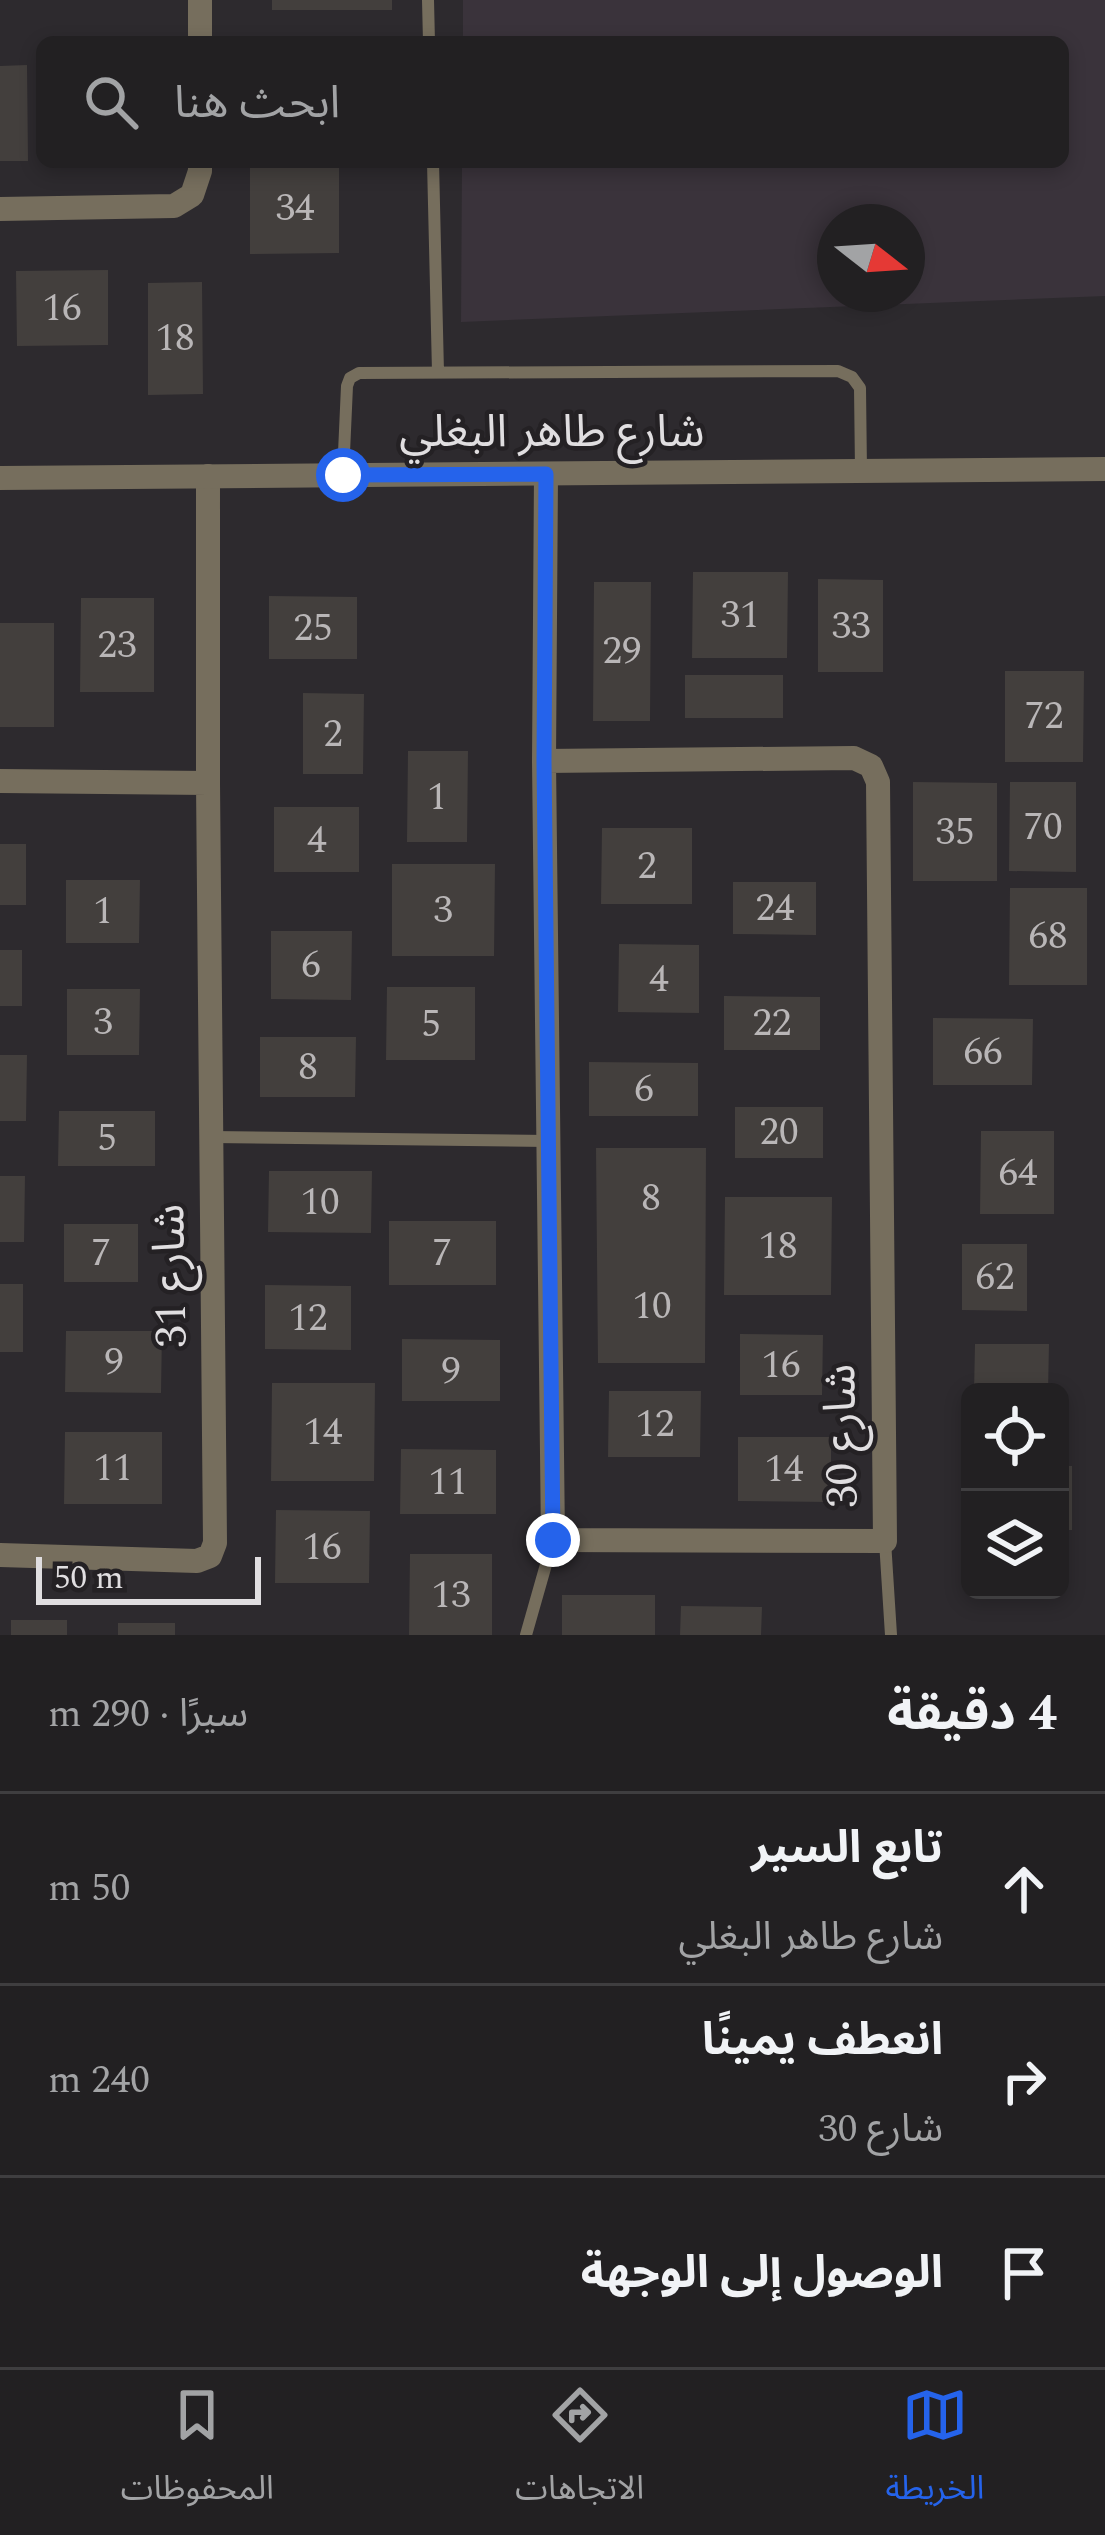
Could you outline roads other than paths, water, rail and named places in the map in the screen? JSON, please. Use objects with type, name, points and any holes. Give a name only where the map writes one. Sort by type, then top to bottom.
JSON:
[{"type":"street","points":[[200,0],[200,36]]},
{"type":"street","points":[[0,208],[174,206],[192,195],[200,168]]},
{"type":"street","name":"شارع طاهر البغلي","points":[[0,478],[1105,470]]},
{"type":"street","points":[[546,474],[544,761],[553,1540]]},
{"type":"street","name":"شارع 31","points":[[0,1555],[197,1561],[210,1556],[215,1543],[208,476]]},
{"type":"street","name":"شارع 30","points":[[544,761],[854,758],[871,766],[878,782],[885,1541],[553,1540]]},
{"type":"street","points":[[0,781],[208,783]]},
{"type":"lane","points":[[428,0],[429,36]]},
{"type":"lane","points":[[433,168],[438,372]]},
{"type":"lane","points":[[343,475],[350,378],[359,373],[438,372],[838,371],[852,376],[860,388],[861,471]]},
{"type":"lane","points":[[212,1137],[548,1142]]},
{"type":"lane","points":[[526,1635],[553,1540]]},
{"type":"lane","points":[[885,1541],[891,1635]]}]
